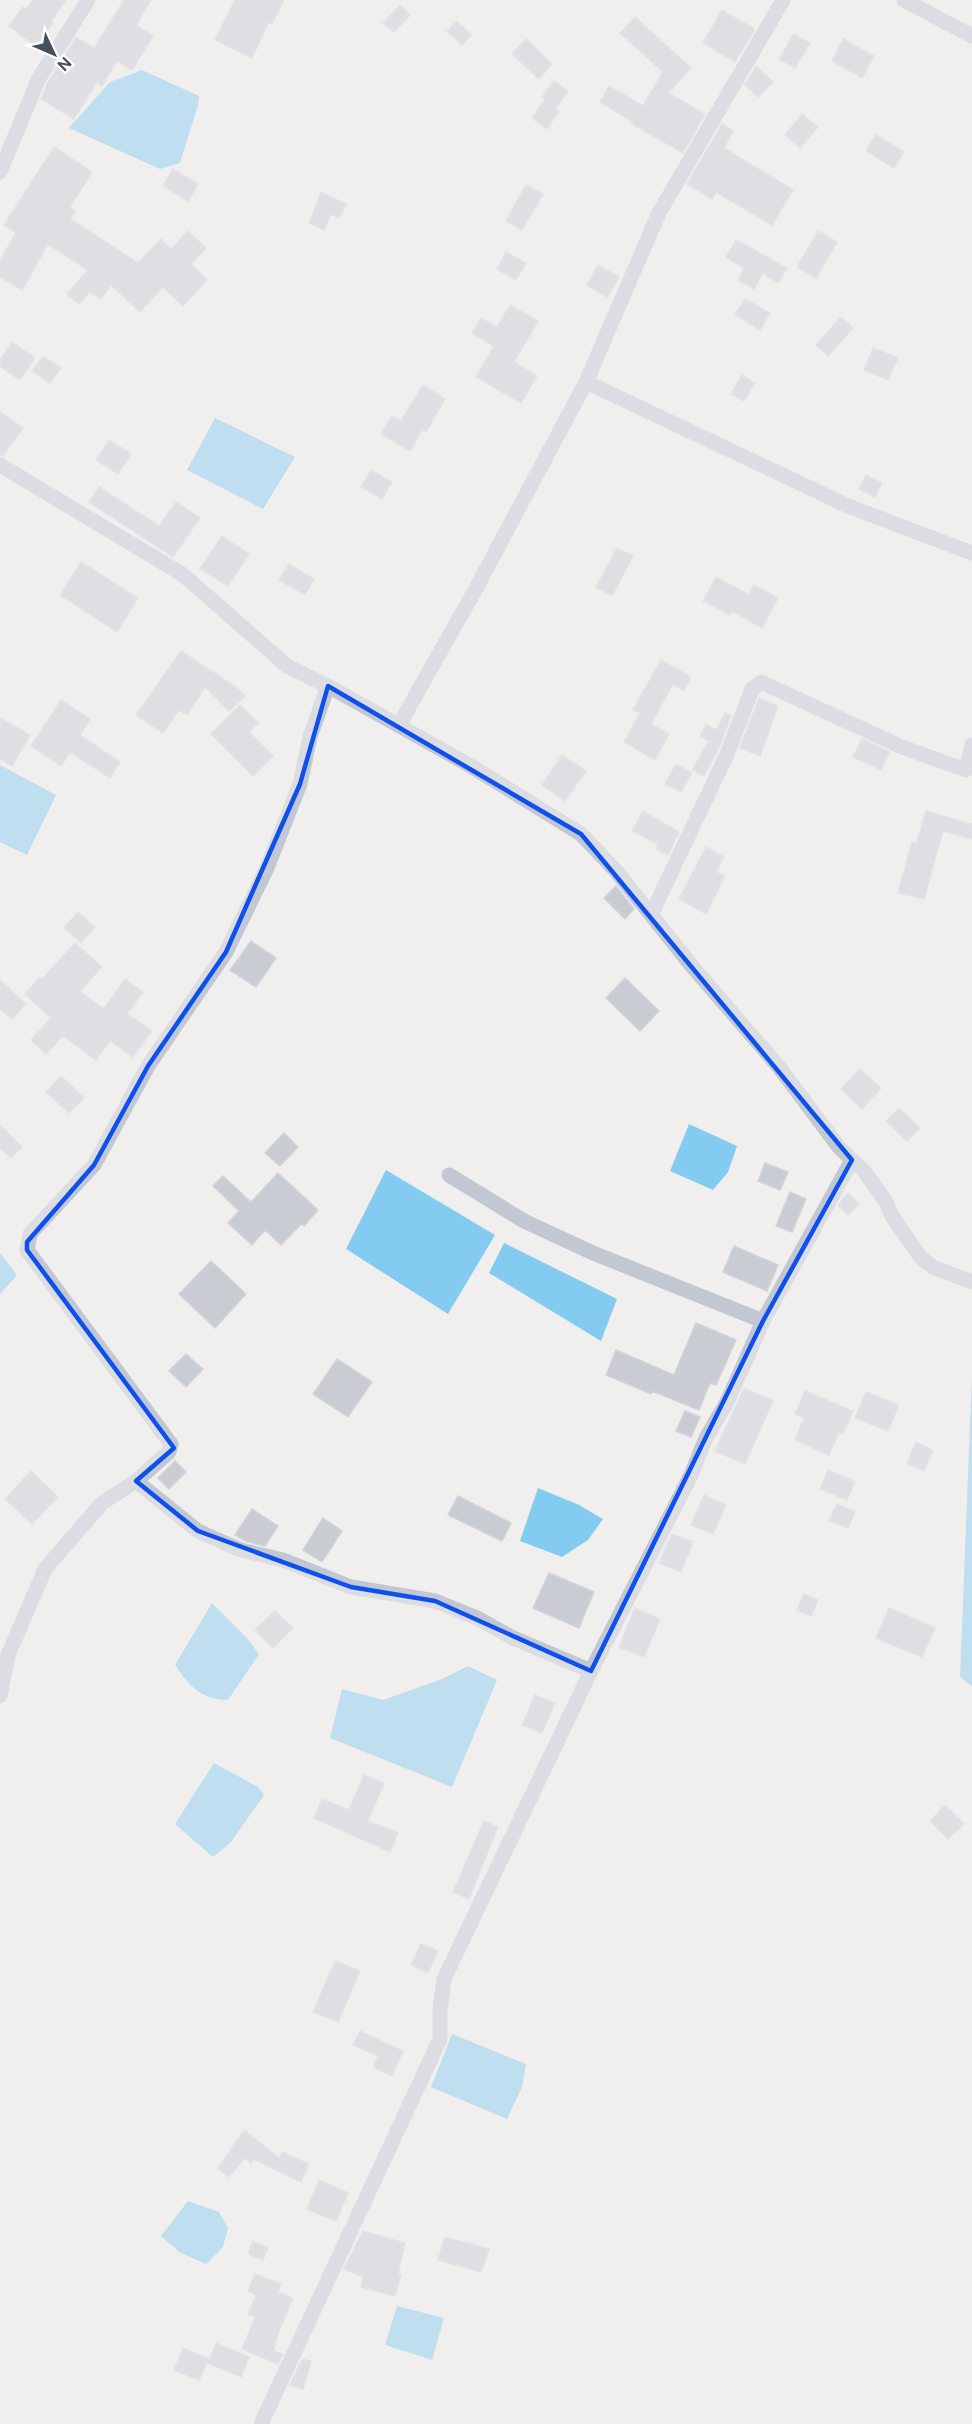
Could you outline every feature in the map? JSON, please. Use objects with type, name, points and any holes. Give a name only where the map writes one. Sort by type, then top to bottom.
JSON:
[{"type":"street","points":[[0,172],[39,78],[88,0]]},
{"type":"street","points":[[399,725],[474,592],[586,382],[659,213],[783,0]]},
{"type":"street","points":[[904,0],[972,36]]},
{"type":"street","points":[[586,382],[848,506],[972,553]]},
{"type":"street","points":[[0,465],[182,574],[287,666],[328,686],[471,766],[581,834],[617,872],[691,965],[779,1067],[838,1146],[864,1171],[921,1258],[933,1267],[972,1282]]},
{"type":"street","points":[[651,915],[728,752],[752,689],[761,682],[902,747],[966,770],[972,745]]},
{"type":"street","points":[[0,1696],[8,1655],[45,1569],[102,1503],[136,1481],[169,1452],[171,1444],[52,1286],[27,1250],[27,1242],[30,1234],[94,1165],[148,1066],[226,952],[267,868],[300,784],[310,737],[328,686]]},
{"type":"street","points":[[261,2424],[440,2039],[440,2011],[444,1979],[591,1671],[691,1475],[706,1438],[727,1402],[763,1321],[852,1160]]},
{"type":"street","points":[[450,1175],[524,1221],[593,1253],[763,1321]]},
{"type":"street","points":[[136,1481],[198,1531],[241,1550],[283,1560],[351,1587],[435,1601],[477,1618],[510,1637],[591,1671]]},
{"type":"highlighted area","points":[[328,686],[581,834],[852,1160],[763,1321],[591,1671],[435,1601],[351,1587],[198,1531],[136,1481],[174,1448],[59,1295],[27,1250],[27,1242],[94,1165],[148,1066],[226,952],[300,784]]},
{"type":"water","points":[[142,70],[199,96],[180,163],[160,169],[69,128],[110,82]]},
{"type":"water","points":[[215,418],[295,457],[263,509],[187,470]]},
{"type":"water","points":[[0,765],[56,795],[27,855],[0,842]]},
{"type":"water","points":[[689,1124],[737,1146],[728,1172],[713,1190],[670,1171]]},
{"type":"water","points":[[386,1170],[495,1235],[448,1314],[346,1249]]},
{"type":"water","points":[[504,1243],[617,1299],[601,1341],[489,1273]]},
{"type":"water","points":[[0,1253],[17,1275],[0,1294]]},
{"type":"water","points":[[972,1374],[972,1686],[960,1677]]},
{"type":"water","points":[[538,1488],[579,1505],[603,1519],[588,1540],[562,1557],[520,1541]]},
{"type":"water","points":[[212,1603],[246,1637],[259,1654],[228,1700],[203,1694],[191,1685],[175,1665]]},
{"type":"water","points":[[468,1666],[497,1680],[452,1787],[330,1738],[342,1689],[383,1700],[442,1679]]},
{"type":"water","points":[[214,1763],[258,1787],[264,1795],[231,1842],[213,1857],[175,1824]]},
{"type":"water","points":[[452,2034],[526,2064],[522,2087],[507,2119],[431,2087]]},
{"type":"water","points":[[188,2201],[219,2212],[228,2228],[223,2247],[206,2264],[179,2252],[161,2236]]},
{"type":"water","points":[[397,2306],[444,2318],[432,2360],[385,2345]]},
{"type":"building","points":[[33,0],[66,0],[51,21],[53,23],[35,46],[9,26],[23,7],[26,9]]},
{"type":"building","points":[[124,0],[151,0],[136,25],[153,36],[132,70],[117,61],[102,86],[97,82],[74,119],[41,99],[48,82],[76,37],[94,48]]},
{"type":"building","points":[[235,0],[284,0],[272,24],[269,22],[252,58],[215,40]]},
{"type":"building","points":[[400,5],[410,15],[394,32],[383,23]]},
{"type":"building","points":[[722,10],[755,29],[735,62],[703,43]]},
{"type":"building","points":[[635,17],[691,68],[668,93],[705,114],[683,153],[632,124],[633,122],[600,102],[609,86],[643,106],[663,72],[620,33]]},
{"type":"building","points":[[457,21],[471,35],[462,45],[447,31]]},
{"type":"building","points":[[794,34],[810,43],[795,68],[779,59]]},
{"type":"building","points":[[526,39],[552,64],[539,79],[512,54]]},
{"type":"building","points":[[843,39],[874,56],[862,78],[832,61]]},
{"type":"building","points":[[756,66],[773,82],[758,97],[745,85]]},
{"type":"building","points":[[554,81],[568,91],[555,109],[559,111],[547,129],[532,118],[545,99],[542,97]]},
{"type":"building","points":[[802,114],[818,127],[800,148],[785,135]]},
{"type":"building","points":[[722,124],[733,131],[724,148],[793,190],[772,225],[716,192],[712,199],[687,184]]},
{"type":"building","points":[[876,135],[904,152],[894,168],[866,151]]},
{"type":"building","points":[[54,147],[92,172],[70,207],[76,211],[70,219],[138,263],[161,239],[171,249],[188,231],[206,248],[191,264],[207,280],[183,306],[163,287],[140,312],[111,285],[101,299],[90,292],[79,304],[67,294],[88,270],[48,244],[22,290],[0,277],[0,260],[16,233],[4,225]]},
{"type":"building","points":[[173,169],[198,184],[188,201],[163,186]]},
{"type":"building","points":[[526,185],[543,194],[522,230],[506,221]]},
{"type":"building","points":[[321,192],[346,204],[339,218],[331,214],[324,230],[309,223]]},
{"type":"building","points":[[818,231],[837,242],[816,278],[797,267]]},
{"type":"building","points":[[736,240],[787,268],[778,283],[763,273],[754,289],[738,280],[744,268],[726,257]]},
{"type":"building","points":[[506,252],[526,263],[516,280],[497,269]]},
{"type":"building","points":[[598,265],[619,277],[607,297],[587,285]]},
{"type":"building","points":[[745,299],[770,313],[760,330],[735,315]]},
{"type":"building","points":[[510,305],[538,321],[514,362],[537,376],[521,403],[476,377],[494,346],[472,333],[481,318],[497,327]]},
{"type":"building","points":[[841,317],[853,328],[828,356],[816,345]]},
{"type":"building","points":[[12,342],[35,358],[20,380],[0,366],[0,360]]},
{"type":"building","points":[[873,348],[898,358],[888,380],[864,370]]},
{"type":"building","points":[[43,356],[61,368],[50,383],[32,371]]},
{"type":"building","points":[[742,375],[755,383],[744,401],[731,394]]},
{"type":"building","points":[[423,385],[445,399],[426,432],[422,430],[410,451],[381,434],[392,416],[401,421]]},
{"type":"building","points":[[0,412],[23,428],[3,456],[0,455]]},
{"type":"building","points":[[109,440],[131,454],[118,474],[96,460]]},
{"type":"building","points":[[371,470],[392,482],[382,499],[361,487]]},
{"type":"building","points":[[866,475],[882,483],[875,497],[859,489]]},
{"type":"building","points":[[99,487],[159,526],[176,502],[200,518],[173,557],[89,502]]},
{"type":"building","points":[[222,536],[249,554],[228,586],[200,569]]},
{"type":"building","points":[[617,548],[633,556],[612,596],[596,587]]},
{"type":"building","points":[[81,562],[138,598],[117,632],[60,595]]},
{"type":"building","points":[[289,564],[314,579],[305,595],[279,580]]},
{"type":"building","points":[[716,577],[749,595],[754,585],[778,598],[762,628],[732,611],[730,615],[703,601]]},
{"type":"building","points":[[181,651],[236,687],[245,696],[229,711],[205,687],[187,715],[179,710],[163,733],[136,715]]},
{"type":"building","points":[[661,660],[691,677],[684,691],[673,684],[651,724],[669,734],[655,760],[624,742],[640,713],[633,710]]},
{"type":"building","points":[[759,698],[778,706],[760,756],[740,748]]},
{"type":"building","points":[[61,700],[90,719],[80,735],[120,762],[110,778],[70,752],[61,766],[31,746]]},
{"type":"building","points":[[240,705],[258,723],[249,732],[273,756],[253,776],[211,734]]},
{"type":"building","points":[[725,713],[731,716],[719,748],[704,776],[692,770],[709,741],[700,736],[706,724],[716,730]]},
{"type":"building","points":[[0,718],[30,735],[12,766],[0,759]]},
{"type":"building","points":[[862,739],[890,752],[881,770],[853,757]]},
{"type":"building","points":[[562,755],[586,771],[565,801],[542,785]]},
{"type":"building","points":[[676,764],[692,773],[681,792],[665,784]]},
{"type":"building","points":[[643,811],[679,832],[668,855],[656,849],[658,844],[632,831]]},
{"type":"building","points":[[926,811],[972,824],[972,839],[943,831],[924,899],[898,893],[912,842],[916,844]]},
{"type":"building","points":[[706,847],[724,857],[716,872],[725,876],[706,914],[679,899]]},
{"type":"building","points":[[616,886],[634,909],[625,919],[604,898]]},
{"type":"building","points":[[78,912],[95,927],[81,943],[64,928]]},
{"type":"building","points":[[251,941],[276,958],[256,987],[230,970]]},
{"type":"building","points":[[75,943],[102,967],[80,991],[104,1009],[125,979],[143,992],[127,1014],[152,1031],[133,1057],[110,1041],[96,1060],[63,1036],[46,1054],[31,1040],[51,1018],[25,994]]},
{"type":"building","points":[[625,978],[659,1011],[640,1031],[606,998]]},
{"type":"building","points":[[0,980],[26,1004],[12,1019],[0,1009]]},
{"type":"building","points":[[860,1069],[881,1088],[862,1109],[841,1089]]},
{"type":"building","points":[[61,1076],[84,1098],[69,1113],[46,1092]]},
{"type":"building","points":[[899,1108],[920,1128],[907,1141],[886,1121]]},
{"type":"building","points":[[0,1125],[22,1147],[11,1158],[0,1148]]},
{"type":"building","points":[[284,1133],[298,1147],[280,1166],[265,1153]]},
{"type":"building","points":[[765,1163],[788,1172],[780,1190],[758,1181]]},
{"type":"building","points":[[278,1173],[318,1210],[304,1226],[302,1223],[281,1245],[265,1230],[252,1245],[228,1223],[239,1211],[213,1186],[223,1176],[251,1202]]},
{"type":"building","points":[[790,1192],[806,1199],[792,1232],[776,1226]]},
{"type":"building","points":[[848,1193],[859,1204],[848,1215],[838,1205]]},
{"type":"building","points":[[734,1246],[778,1265],[767,1291],[723,1272]]},
{"type":"building","points":[[211,1261],[246,1294],[215,1328],[179,1294]]},
{"type":"building","points":[[696,1323],[736,1340],[716,1385],[710,1383],[699,1410],[652,1391],[651,1394],[606,1375],[616,1350],[674,1375]]},
{"type":"building","points":[[186,1354],[203,1369],[186,1387],[169,1371]]},
{"type":"building","points":[[337,1359],[372,1382],[348,1417],[313,1394]]},
{"type":"building","points":[[744,1388],[773,1401],[745,1464],[715,1451]]},
{"type":"building","points":[[805,1391],[853,1411],[843,1434],[839,1432],[829,1455],[795,1440],[804,1418],[795,1414]]},
{"type":"building","points":[[866,1392],[899,1405],[888,1431],[855,1418]]},
{"type":"building","points":[[685,1411],[700,1417],[691,1437],[676,1431]]},
{"type":"building","points":[[916,1442],[933,1450],[924,1471],[907,1463]]},
{"type":"building","points":[[175,1461],[186,1472],[169,1489],[158,1478]]},
{"type":"building","points":[[828,1470],[855,1482],[847,1500],[820,1489]]},
{"type":"building","points":[[31,1471],[58,1497],[32,1524],[5,1499]]},
{"type":"building","points":[[704,1495],[726,1505],[713,1534],[691,1525]]},
{"type":"building","points":[[458,1496],[511,1523],[502,1541],[448,1515]]},
{"type":"building","points":[[837,1504],[855,1512],[848,1528],[829,1520]]},
{"type":"building","points":[[252,1509],[278,1526],[265,1546],[245,1541],[235,1535]]},
{"type":"building","points":[[323,1518],[342,1531],[322,1562],[303,1550]]},
{"type":"building","points":[[672,1534],[693,1542],[681,1572],[659,1563]]},
{"type":"building","points":[[549,1573],[594,1592],[579,1628],[533,1608]]},
{"type":"building","points":[[804,1594],[818,1600],[811,1616],[797,1610]]},
{"type":"building","points":[[635,1608],[660,1619],[644,1657],[619,1647]]},
{"type":"building","points":[[889,1608],[935,1628],[922,1657],[876,1638]]},
{"type":"building","points":[[275,1611],[293,1628],[273,1648],[255,1630]]},
{"type":"building","points":[[535,1695],[555,1703],[542,1733],[522,1725]]},
{"type":"building","points":[[364,1775],[384,1783],[368,1821],[398,1833],[390,1852],[314,1818],[322,1799],[349,1810]]},
{"type":"building","points":[[945,1805],[964,1824],[948,1839],[930,1821]]},
{"type":"building","points":[[484,1821],[498,1827],[469,1899],[453,1892]]},
{"type":"building","points":[[421,1944],[438,1951],[428,1973],[411,1965]]},
{"type":"building","points":[[335,1961],[360,1971],[338,2022],[313,2012]]},
{"type":"building","points":[[360,2031],[403,2051],[392,2076],[373,2067],[378,2056],[353,2045]]},
{"type":"building","points":[[244,2130],[279,2158],[282,2152],[309,2164],[301,2182],[253,2159],[251,2163],[245,2158],[229,2177],[218,2168]]},
{"type":"building","points":[[319,2180],[348,2193],[336,2221],[307,2209]]},
{"type":"building","points":[[363,2231],[405,2243],[398,2274],[401,2275],[395,2296],[361,2287],[363,2277],[344,2269]]},
{"type":"building","points":[[445,2237],[489,2249],[481,2272],[438,2260]]},
{"type":"building","points":[[253,2241],[268,2248],[263,2260],[248,2254]]},
{"type":"building","points":[[255,2274],[281,2284],[278,2292],[293,2298],[274,2344],[276,2344],[273,2351],[283,2354],[278,2364],[242,2349],[255,2317],[248,2314],[256,2295],[248,2291]]},
{"type":"building","points":[[216,2343],[249,2357],[241,2377],[208,2363]]},
{"type":"building","points":[[183,2348],[209,2359],[199,2380],[174,2370]]},
{"type":"building","points":[[302,2359],[311,2361],[303,2389],[290,2385]]}]
